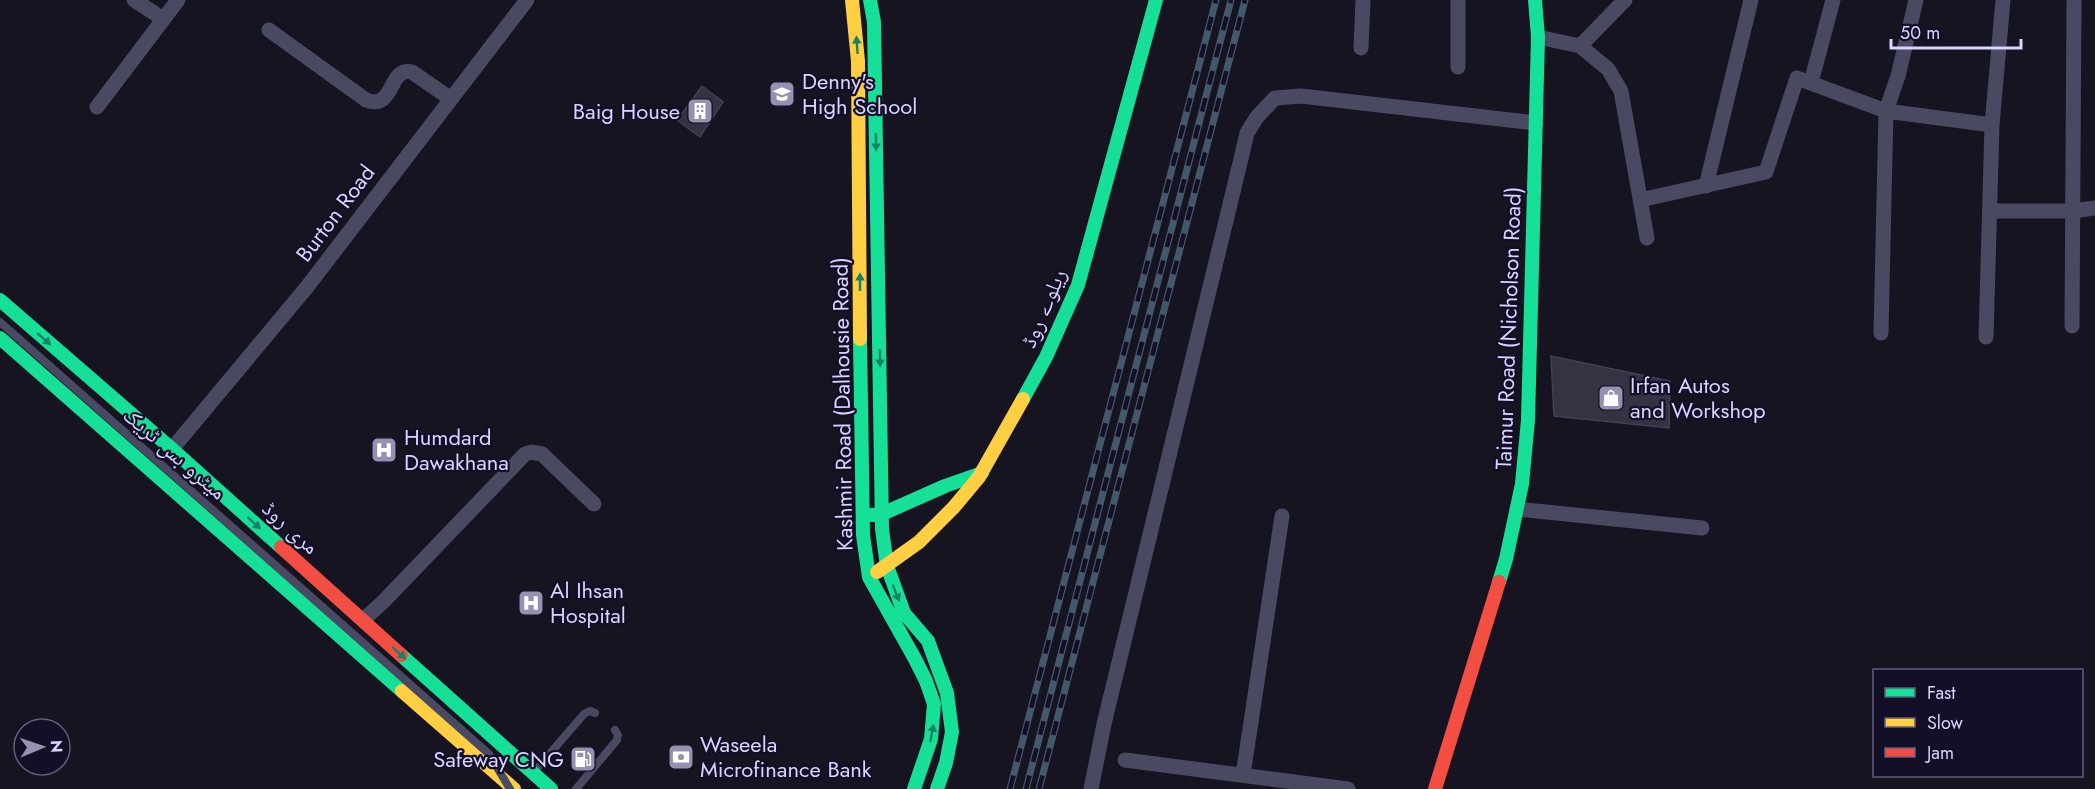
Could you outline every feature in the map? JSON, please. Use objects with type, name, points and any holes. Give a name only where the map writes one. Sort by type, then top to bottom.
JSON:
[{"type":"main road","name":"Kashmir Road (Dalhousie Road)","points":[[852,0],[858,61],[860,140],[864,546],[869,577],[915,659],[934,704],[931,739],[914,789]]},
{"type":"main road","name":"Kashmir Road (Dalhousie Road)","points":[[870,0],[874,22],[882,514],[887,566],[904,613],[928,641],[947,693],[952,732],[946,763],[937,789]]},
{"type":"main road","name":"ریلوے روڈ","points":[[869,577],[919,542],[954,507],[982,473],[1046,357],[1078,285],[1156,0]]},
{"type":"main road","name":"Taimur Road (Nicholson Road)","points":[[1435,789],[1506,559],[1522,484],[1528,420],[1536,123],[1538,37],[1535,0]]},
{"type":"main road","name":"مری روڈ","points":[[0,300],[172,449],[550,789]]},
{"type":"main road","points":[[0,338],[512,789]]},
{"type":"main road","points":[[122,445],[142,423]]},
{"type":"main road","points":[[862,516],[882,514],[945,486],[982,473]]},
{"type":"street","points":[[134,0],[163,19]]},
{"type":"street","points":[[97,107],[178,0]]},
{"type":"street","name":"Burton Road","points":[[172,449],[307,286],[527,0]]},
{"type":"street","points":[[1361,48],[1363,0]]},
{"type":"street","points":[[1458,0],[1458,67]]},
{"type":"street","points":[[1580,46],[1625,0]]},
{"type":"street","points":[[1706,186],[1752,0]]},
{"type":"street","points":[[1813,75],[1833,0]]},
{"type":"street","points":[[1881,333],[1886,111],[1898,76],[1916,0]]},
{"type":"street","points":[[1986,337],[1992,125],[2003,0]]},
{"type":"street","points":[[2072,326],[2073,0]]},
{"type":"street","points":[[269,30],[366,100],[374,103],[383,100],[401,73],[407,71],[412,72],[451,99]]},
{"type":"street","points":[[1538,37],[1580,46],[1608,69],[1621,91],[1647,238]]},
{"type":"street","points":[[1640,200],[1766,172],[1797,78],[1886,111],[1992,125]]},
{"type":"street","points":[[1091,789],[1104,724],[1247,133],[1257,117],[1275,98],[1301,96],[1536,123]]},
{"type":"street","points":[[1990,211],[2072,211],[2095,208]]},
{"type":"street","points":[[363,620],[525,454],[531,452],[542,454],[594,504]]},
{"type":"street","points":[[1517,509],[1702,528]]},
{"type":"street","points":[[1243,775],[1282,516]]},
{"type":"street","points":[[1125,760],[1348,789]]},
{"type":"lane","name":"میٹرو بس ٹریک","points":[[0,322],[489,754],[512,789]]},
{"type":"lane","points":[[533,773],[584,714],[590,711],[596,713]]},
{"type":"lane","points":[[576,789],[617,740],[618,735],[615,730]]},
{"type":"lane","name":"میٹرو بس ٹریک","points":[[489,754],[528,771],[550,789]]},
{"type":"building","name":"Baig House","points":[[702,86],[723,102],[700,137],[677,120]]},
{"type":"building","name":"Irfan Autos and Workshop","points":[[1551,356],[1670,381],[1669,428],[1554,416]]},
{"type":"railway","points":[[1010,789],[1216,0]]},
{"type":"railway","points":[[1026,789],[1231,0]]},
{"type":"railway","points":[[1039,789],[1245,0]]},
{"type":"traffic: fast","points":[[870,0],[874,22],[882,529],[887,566],[904,613],[928,641],[947,693],[952,732],[946,763],[937,789]]},
{"type":"traffic: fast","points":[[1023,399],[1046,357],[1078,285],[1156,0]]},
{"type":"traffic: fast","points":[[1499,582],[1522,484],[1528,420],[1538,37],[1535,0]]},
{"type":"traffic: fast","points":[[0,300],[281,547]]},
{"type":"traffic: fast","points":[[0,338],[402,691]]},
{"type":"traffic: fast","points":[[860,339],[863,535],[869,577],[915,659],[934,704],[931,739],[914,789]]},
{"type":"traffic: fast","points":[[872,515],[882,514],[945,486],[982,473]]},
{"type":"traffic: fast","points":[[401,655],[551,789]]},
{"type":"traffic: slow","points":[[852,0],[858,61],[860,339]]},
{"type":"traffic: slow","points":[[877,572],[919,542],[954,507],[979,477],[1023,399]]},
{"type":"traffic: slow","points":[[402,691],[514,789]]},
{"type":"traffic: jam","points":[[281,547],[401,655]]},
{"type":"traffic: jam","points":[[1435,789],[1499,582]]},
{"type":"place","name":"Denny's High School","points":[[782,94]]},
{"type":"place","name":"Baig House","points":[[700,111]]},
{"type":"place","name":"Irfan Autos and Workshop","points":[[1611,398]]},
{"type":"place","name":"Humdard Dawakhana","points":[[384,450]]},
{"type":"place","name":"Al Ihsan Hospital","points":[[531,603]]},
{"type":"place","name":"Waseela Microfinance Bank","points":[[681,757]]},
{"type":"place","name":"Safeway CNG","points":[[583,759]]}]
